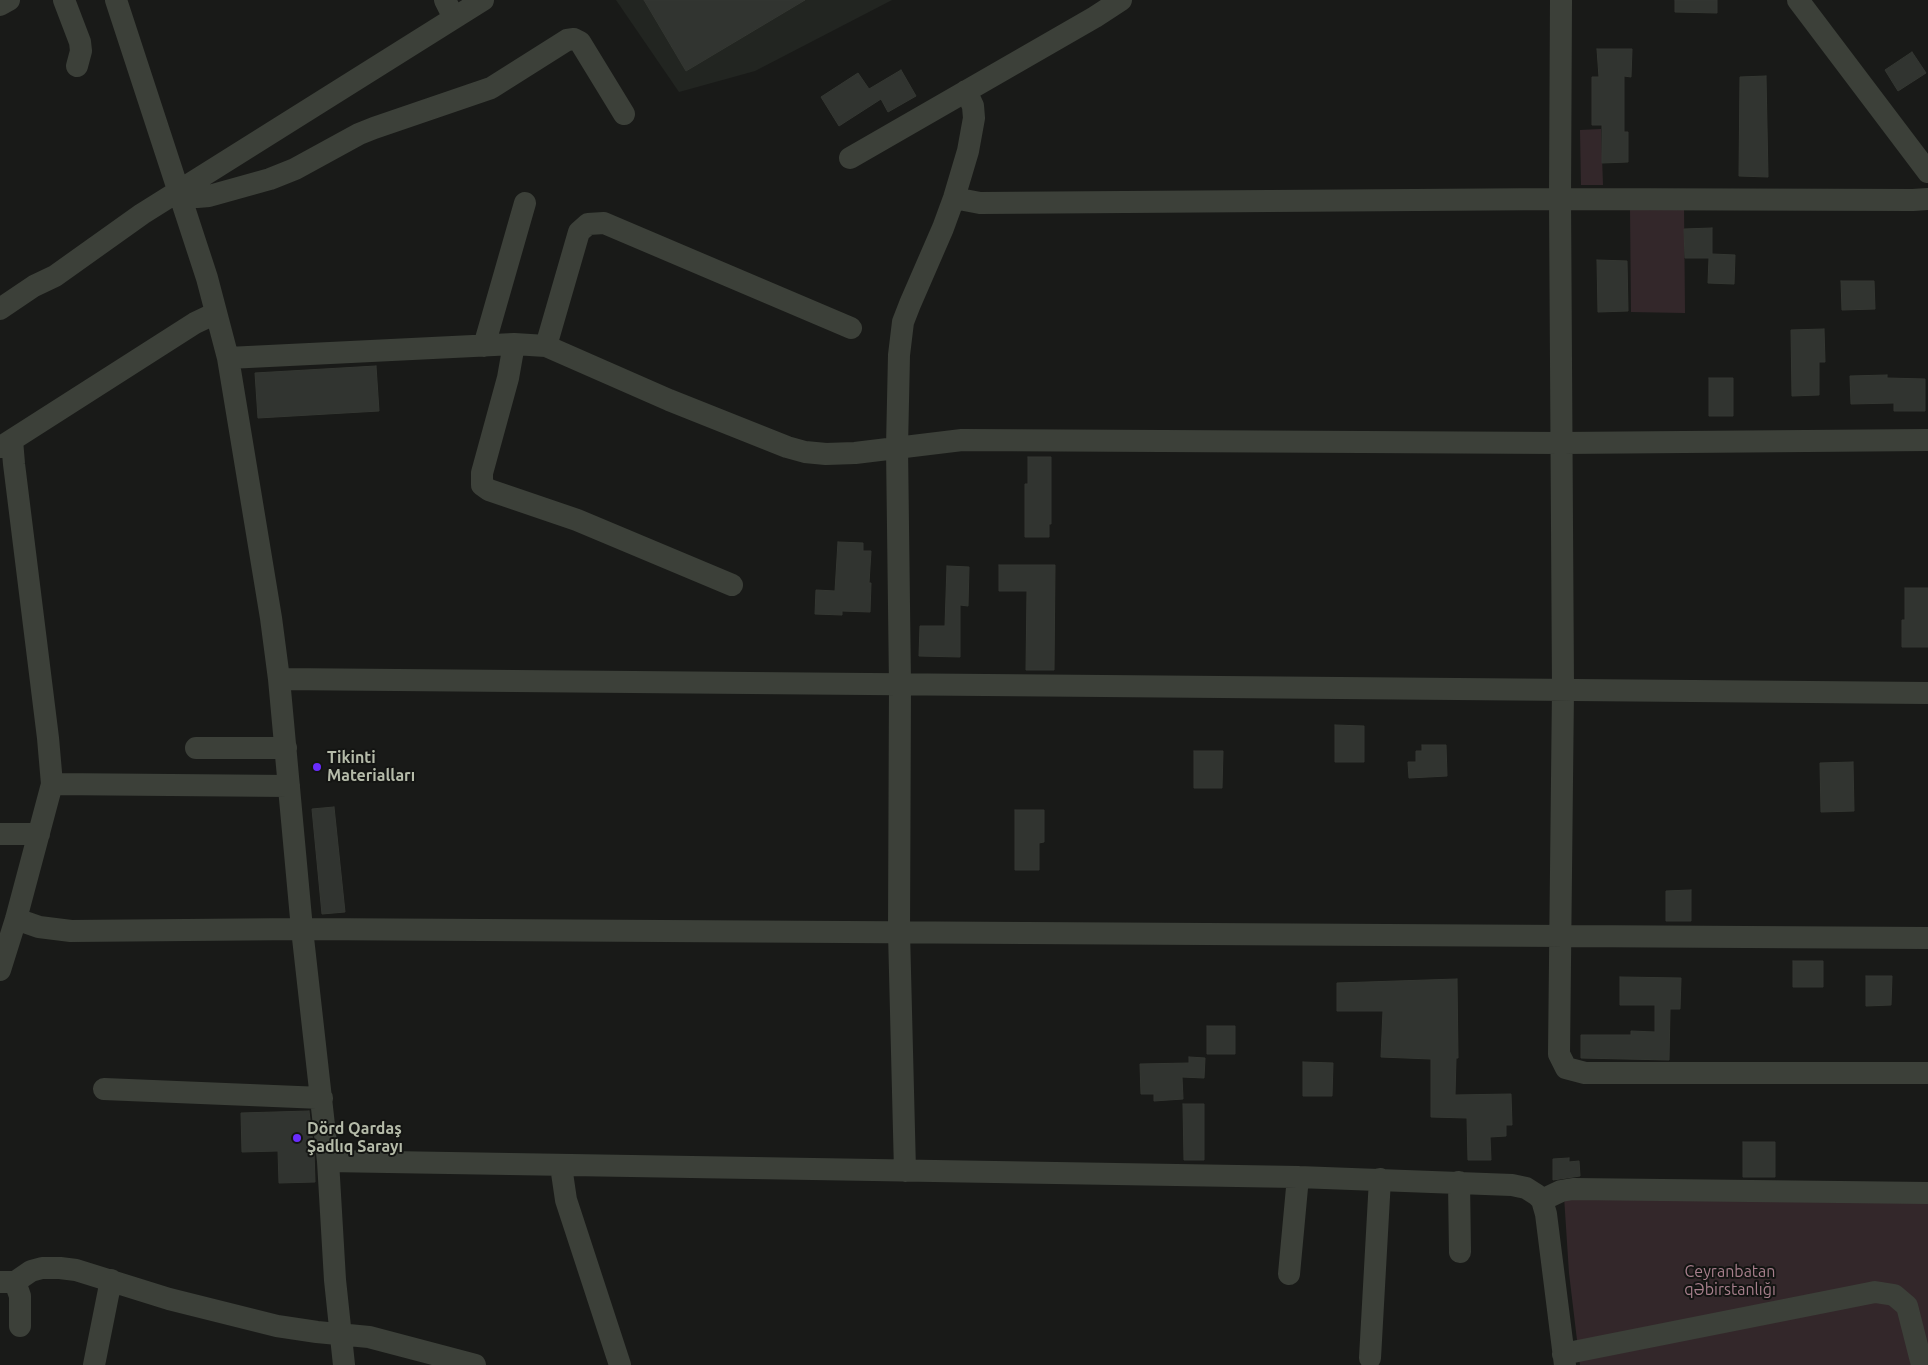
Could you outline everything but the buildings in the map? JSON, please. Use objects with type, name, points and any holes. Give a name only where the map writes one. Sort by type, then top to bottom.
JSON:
[{"type":"street","points":[[0,6],[9,0]]},
{"type":"street","points":[[64,0],[80,42],[76,66]]},
{"type":"street","points":[[116,0],[179,191],[228,358],[279,679],[302,929],[328,1161],[340,1334],[344,1365]]},
{"type":"street","points":[[0,309],[34,286],[55,276],[114,232],[179,191],[450,9],[483,0]]},
{"type":"street","points":[[850,158],[1122,0]]},
{"type":"street","points":[[1561,0],[1560,199],[1563,689],[1562,936],[1559,1054],[1566,1068],[1585,1073],[1928,1074]]},
{"type":"street","points":[[1798,0],[1928,172]]},
{"type":"street","points":[[179,191],[197,197],[209,196],[270,179],[295,169],[359,134],[491,88],[568,40],[574,39],[580,42],[624,114]]},
{"type":"street","points":[[905,1171],[899,932],[900,685],[897,447],[899,355],[903,322],[954,198],[972,136],[974,118],[966,91]]},
{"type":"street","points":[[954,198],[980,203],[1560,199],[1928,199]]},
{"type":"street","points":[[484,346],[525,203]]},
{"type":"street","points":[[546,346],[579,232],[588,224],[604,223],[851,328]]},
{"type":"street","points":[[0,970],[16,919],[52,784],[14,464],[6,444],[195,323],[216,313]]},
{"type":"street","points":[[228,358],[514,344],[546,346],[669,400],[787,447],[805,452],[855,453],[962,440],[1562,443],[1928,440]]},
{"type":"street","points":[[514,344],[508,378],[482,473],[482,485],[489,490],[577,520],[732,585]]},
{"type":"street","points":[[279,679],[1928,693]]},
{"type":"street","points":[[196,748],[286,748]]},
{"type":"street","points":[[52,784],[289,786]]},
{"type":"street","points":[[0,834],[39,834]]},
{"type":"street","points":[[16,919],[39,927],[71,930],[302,929],[1928,938]]},
{"type":"street","points":[[104,1090],[322,1098]]},
{"type":"street","points":[[328,1161],[1298,1177],[1512,1185],[1526,1188],[1542,1200],[1546,1214],[1564,1360],[1875,1292],[1894,1295],[1907,1306],[1921,1330],[1922,1365]]},
{"type":"street","points":[[560,1166],[566,1200],[620,1365]]},
{"type":"street","points":[[1289,1274],[1298,1177]]},
{"type":"street","points":[[1370,1358],[1380,1179]]},
{"type":"street","points":[[1459,1182],[1460,1252]]},
{"type":"street","points":[[1542,1200],[1561,1191],[1573,1189],[1928,1193]]},
{"type":"street","points":[[20,1326],[20,1296],[7,1282],[42,1268],[60,1268],[76,1270],[169,1299],[277,1326],[317,1332],[369,1336],[475,1365]]},
{"type":"street","points":[[94,1365],[110,1280]]},
{"type":"shaded area","points":[[616,0],[892,0],[755,71],[679,92]]},
{"type":"green space","points":[[1601,129],[1603,185],[1581,185],[1580,130]]},
{"type":"green space","points":[[1630,207],[1684,207],[1685,313],[1631,312]]},
{"type":"green space","name":"Ceyranbatan qəbirstanlığı","points":[[1564,1196],[1928,1199],[1928,1365],[1580,1365],[1569,1273]]},
{"type":"place","name":"Tikinti Materialları","points":[[317,767]]},
{"type":"place","name":"Dörd Qardaş Şadlıq Sarayı","points":[[297,1138]]}]
